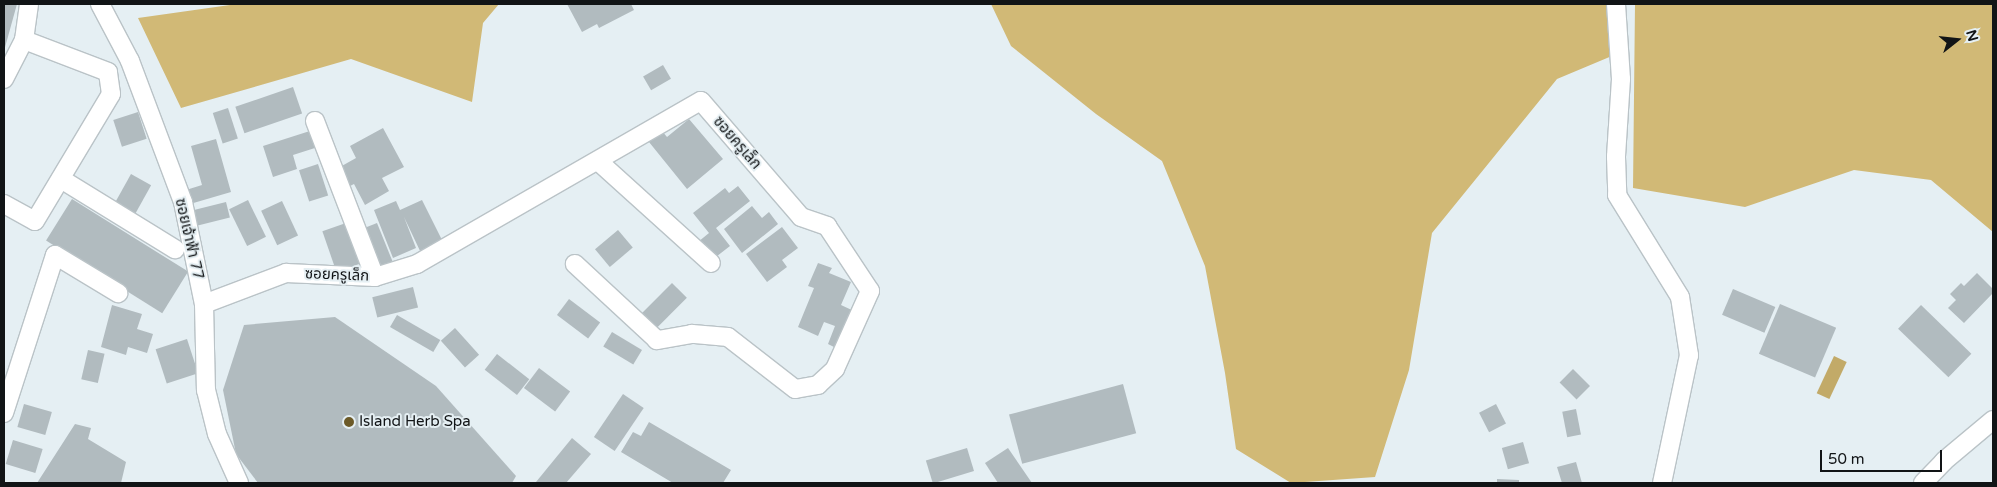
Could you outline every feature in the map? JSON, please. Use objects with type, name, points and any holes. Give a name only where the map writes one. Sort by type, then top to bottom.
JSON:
[{"type":"street","points":[[4,79],[24,40],[29,4]]},
{"type":"street","name":"ซอยเจ้าฟ้า 77","points":[[100,4],[130,61],[183,202],[204,304],[206,390],[217,434],[239,483]]},
{"type":"street","points":[[1616,4],[1621,79],[1616,157],[1617,195],[1680,297],[1689,355],[1662,483]]},
{"type":"street","points":[[4,204],[36,221],[111,94],[108,72],[24,40]]},
{"type":"street","name":"ซอยครูเล็ก","points":[[204,304],[286,273],[376,277],[417,264],[700,101],[801,218],[827,226],[870,292],[835,370],[818,385],[795,389],[728,338],[692,334],[657,340],[575,264]]},
{"type":"street","points":[[315,121],[376,277]]},
{"type":"street","points":[[598,160],[711,263]]},
{"type":"street","points":[[61,178],[175,249]]},
{"type":"street","points":[[4,413],[55,255],[118,293]]},
{"type":"street","points":[[1923,483],[1944,461],[1993,420]]},
{"type":"shaded area","points":[[237,4],[499,4],[483,23],[472,102],[351,59],[181,108],[138,18]]},
{"type":"shaded area","points":[[991,4],[1621,4],[1619,53],[1557,79],[1432,233],[1409,370],[1375,477],[1291,483],[1236,449],[1225,373],[1205,266],[1162,161],[1096,114],[1011,46]]},
{"type":"shaded area","points":[[1635,4],[1993,4],[1993,232],[1931,180],[1854,170],[1745,207],[1633,188]]},
{"type":"shaded area","points":[[1834,356],[1847,362],[1829,399],[1817,393]]},
{"type":"building","points":[[4,4],[17,4],[4,51]]},
{"type":"building","points":[[567,4],[631,4],[634,10],[599,28],[597,24],[582,32]]},
{"type":"building","points":[[663,65],[671,79],[651,90],[643,76]]},
{"type":"building","points":[[293,87],[302,113],[244,133],[235,107]]},
{"type":"building","points":[[228,108],[238,138],[223,143],[213,113]]},
{"type":"building","points":[[138,112],[147,139],[122,147],[113,120]]},
{"type":"building","points":[[689,119],[723,159],[687,189],[649,142],[662,131],[667,137]]},
{"type":"building","points":[[383,128],[404,167],[382,178],[389,191],[365,205],[354,184],[350,186],[340,167],[356,158],[350,146]]},
{"type":"building","points":[[313,130],[318,147],[293,155],[297,169],[273,177],[263,146]]},
{"type":"building","points":[[216,139],[231,192],[190,204],[186,190],[202,185],[191,146]]},
{"type":"building","points":[[318,164],[328,195],[309,202],[299,170]]},
{"type":"building","points":[[131,174],[151,185],[133,218],[113,206]]},
{"type":"building","points":[[738,186],[750,201],[716,228],[730,246],[712,260],[698,242],[709,233],[693,213],[725,188],[729,193]]},
{"type":"building","points":[[72,199],[188,272],[162,313],[46,241]]},
{"type":"building","points":[[248,200],[266,237],[247,246],[229,209]]},
{"type":"building","points":[[422,200],[443,242],[421,253],[404,217],[416,248],[393,258],[374,210],[396,201],[400,210]]},
{"type":"building","points":[[282,201],[298,235],[277,245],[261,211]]},
{"type":"building","points":[[226,202],[230,218],[197,226],[193,210]]},
{"type":"building","points":[[752,206],[762,218],[769,212],[778,224],[742,253],[724,229]]},
{"type":"building","points":[[346,223],[360,264],[336,272],[322,231]]},
{"type":"building","points":[[377,223],[393,263],[377,269],[361,229]]},
{"type":"building","points":[[782,227],[798,248],[782,260],[787,267],[767,282],[746,254]]},
{"type":"building","points":[[618,230],[633,248],[610,267],[595,249]]},
{"type":"building","points":[[818,263],[832,268],[829,273],[851,282],[841,305],[856,312],[838,349],[828,344],[835,326],[824,322],[818,336],[798,327],[814,288],[808,286]]},
{"type":"building","points":[[1977,273],[1993,289],[1993,293],[1964,323],[1948,308],[1956,300],[1950,294],[1961,283],[1964,286]]},
{"type":"building","points":[[672,283],[687,298],[656,328],[642,313]]},
{"type":"building","points":[[413,287],[418,307],[377,318],[372,297]]},
{"type":"building","points":[[1733,289],[1775,307],[1764,333],[1722,315]]},
{"type":"building","points":[[569,299],[600,322],[588,338],[557,315]]},
{"type":"building","points":[[1780,304],[1836,328],[1815,378],[1759,354]]},
{"type":"building","points":[[112,305],[142,314],[137,329],[153,334],[147,353],[128,347],[126,355],[101,347]]},
{"type":"building","points":[[1921,305],[1971,354],[1948,377],[1898,329]]},
{"type":"building","points":[[397,315],[440,340],[433,352],[390,327]]},
{"type":"building","name":"Island Herb Spa","points":[[335,317],[436,386],[516,476],[512,483],[258,483],[236,454],[223,390],[244,325]]},
{"type":"building","points":[[455,328],[479,355],[465,367],[441,341]]},
{"type":"building","points":[[612,332],[642,350],[633,365],[603,347]]},
{"type":"building","points":[[187,339],[198,373],[167,383],[156,349]]},
{"type":"building","points":[[88,350],[105,354],[98,383],[81,379]]},
{"type":"building","points":[[497,354],[529,379],[517,395],[485,370]]},
{"type":"building","points":[[539,368],[570,391],[555,411],[524,388]]},
{"type":"building","points":[[1573,369],[1590,386],[1577,399],[1560,382]]},
{"type":"building","points":[[1123,384],[1136,433],[1022,464],[1009,415]]},
{"type":"building","points":[[623,394],[644,408],[615,451],[594,437]]},
{"type":"building","points":[[24,404],[52,412],[45,435],[17,427]]},
{"type":"building","points":[[1496,404],[1506,424],[1489,432],[1479,413]]},
{"type":"building","points":[[1576,409],[1581,435],[1567,437],[1562,412]]},
{"type":"building","points":[[649,422],[731,470],[723,483],[673,483],[621,452],[633,432],[641,436]]},
{"type":"building","points":[[75,424],[91,428],[88,439],[126,462],[121,483],[37,483]]},
{"type":"building","points":[[572,438],[591,454],[566,483],[537,483],[536,482]]},
{"type":"building","points":[[13,440],[43,449],[35,473],[6,464]]},
{"type":"building","points":[[1523,442],[1529,463],[1508,469],[1502,448]]},
{"type":"building","points":[[967,448],[974,471],[933,483],[926,461]]},
{"type":"building","points":[[1008,448],[1032,483],[998,483],[985,463]]},
{"type":"building","points":[[1576,462],[1582,483],[1562,483],[1557,467]]},
{"type":"building","points":[[1497,479],[1519,480],[1519,483],[1497,483]]},
{"type":"place","name":"Island Herb Spa","points":[[349,422]]}]
